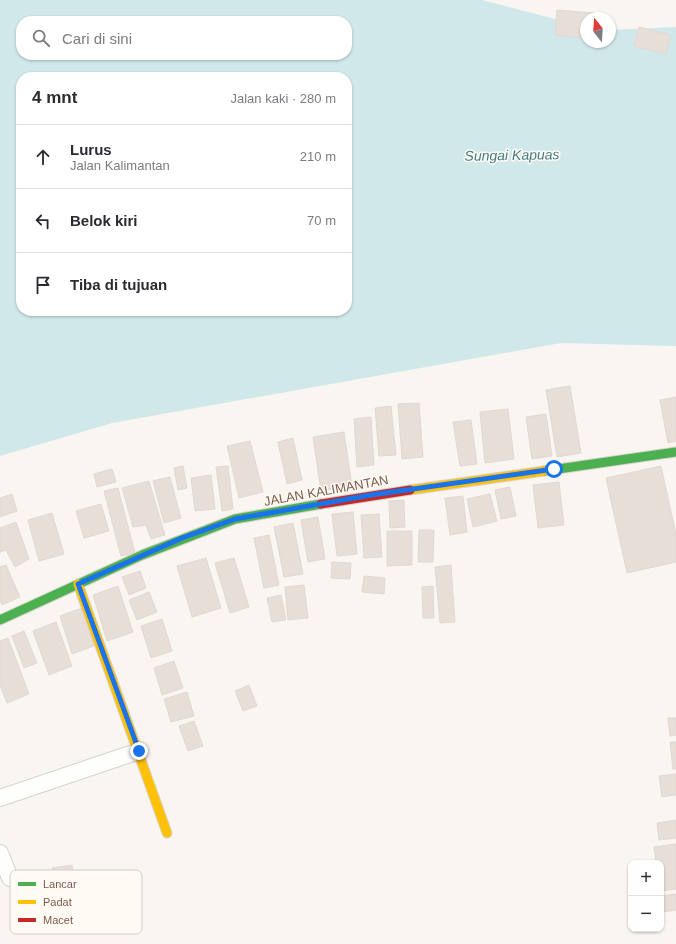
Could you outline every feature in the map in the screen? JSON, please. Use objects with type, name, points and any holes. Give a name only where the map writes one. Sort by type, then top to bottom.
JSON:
[{"type":"street","name":"JALAN KALIMANTAN","points":[[0,620],[176,541],[235,519],[371,495],[676,452]]},
{"type":"street","points":[[78,584],[139,751],[167,833]]},
{"type":"street","points":[[0,798],[139,751]]},
{"type":"street","points":[[0,853],[10,878]]},
{"type":"water","name":"Sungai Kapuas","points":[[0,0],[482,0],[580,25],[580,48],[616,48],[616,30],[676,27],[676,346],[561,343],[112,423],[0,456]]},
{"type":"building","points":[[557,10],[582,12],[580,12],[580,37],[555,35]]},
{"type":"building","points":[[639,27],[671,35],[666,54],[634,46]]},
{"type":"building","points":[[570,386],[581,453],[557,457],[546,390]]},
{"type":"building","points":[[676,397],[676,441],[668,443],[660,400]]},
{"type":"building","points":[[419,403],[423,457],[402,459],[398,404]]},
{"type":"building","points":[[391,406],[396,455],[379,456],[375,408]]},
{"type":"building","points":[[508,409],[514,459],[485,463],[480,412]]},
{"type":"building","points":[[546,414],[552,456],[532,459],[526,417]]},
{"type":"building","points":[[371,417],[374,465],[357,467],[354,419]]},
{"type":"building","points":[[471,420],[477,464],[460,466],[453,422]]},
{"type":"building","points":[[344,432],[352,486],[321,491],[313,437]]},
{"type":"building","points":[[293,438],[302,480],[287,484],[278,442]]},
{"type":"building","points":[[250,441],[263,492],[239,498],[227,446]]},
{"type":"building","points":[[183,466],[187,488],[178,490],[174,468]]},
{"type":"building","points":[[228,466],[233,509],[222,511],[216,467]]},
{"type":"building","points":[[661,466],[676,534],[676,562],[627,573],[606,478]]},
{"type":"building","points":[[112,469],[116,482],[97,487],[94,474]]},
{"type":"building","points":[[211,475],[215,509],[195,511],[191,478]]},
{"type":"building","points":[[170,477],[181,518],[164,523],[153,481]]},
{"type":"building","points":[[149,481],[165,535],[151,539],[146,525],[133,527],[122,488]]},
{"type":"building","points":[[559,482],[564,525],[538,528],[533,485]]},
{"type":"building","points":[[510,487],[516,516],[501,519],[495,490]]},
{"type":"building","points":[[118,488],[135,553],[121,556],[104,491]]},
{"type":"building","points":[[12,494],[17,511],[0,517],[0,498]]},
{"type":"building","points":[[490,494],[497,521],[473,527],[467,499]]},
{"type":"building","points":[[463,496],[467,532],[450,535],[445,498]]},
{"type":"building","points":[[404,500],[405,527],[390,528],[389,501]]},
{"type":"building","points":[[101,504],[109,531],[84,538],[76,511]]},
{"type":"building","points":[[353,512],[357,554],[337,556],[332,514]]},
{"type":"building","points":[[52,513],[64,554],[39,561],[28,520]]},
{"type":"building","points":[[379,514],[382,557],[364,558],[361,515]]},
{"type":"building","points":[[318,517],[325,559],[308,562],[301,520]]},
{"type":"building","points":[[16,522],[29,559],[15,567],[6,550],[0,552],[0,528]]},
{"type":"building","points":[[293,523],[303,574],[284,577],[274,527]]},
{"type":"building","points":[[419,530],[434,530],[433,562],[418,562]]},
{"type":"building","points":[[387,531],[412,531],[412,565],[387,566]]},
{"type":"building","points":[[269,535],[279,585],[264,588],[254,538]]},
{"type":"building","points":[[206,558],[221,608],[192,617],[177,566]]},
{"type":"building","points":[[234,558],[249,607],[230,613],[215,563]]},
{"type":"building","points":[[332,562],[351,563],[350,579],[331,578]]},
{"type":"building","points":[[6,565],[20,597],[2,605],[0,600],[0,567]]},
{"type":"building","points":[[451,565],[455,622],[440,623],[435,567]]},
{"type":"building","points":[[140,571],[146,588],[129,595],[122,577]]},
{"type":"building","points":[[364,576],[385,578],[384,594],[362,592]]},
{"type":"building","points":[[304,585],[308,618],[288,620],[285,587]]},
{"type":"building","points":[[118,586],[133,632],[107,641],[93,595]]},
{"type":"building","points":[[433,586],[434,618],[423,618],[422,587]]},
{"type":"building","points":[[149,592],[157,612],[137,620],[129,600]]},
{"type":"building","points":[[281,595],[286,620],[272,622],[267,598]]},
{"type":"building","points":[[82,608],[94,646],[72,654],[60,616]]},
{"type":"building","points":[[162,619],[172,651],[151,658],[141,626]]},
{"type":"building","points":[[56,622],[72,666],[49,675],[33,631]]},
{"type":"building","points":[[24,631],[37,663],[24,668],[12,636]]},
{"type":"building","points":[[8,638],[29,694],[7,703],[0,685],[0,641]]},
{"type":"building","points":[[174,661],[183,688],[162,695],[154,668]]},
{"type":"building","points":[[249,685],[257,706],[243,711],[235,691]]},
{"type":"building","points":[[187,692],[194,716],[171,722],[164,699]]},
{"type":"building","points":[[668,718],[676,718],[676,735],[670,736]]},
{"type":"building","points":[[194,721],[203,746],[188,751],[179,726]]},
{"type":"building","points":[[670,742],[676,742],[676,769],[673,769]]},
{"type":"building","points":[[676,774],[676,795],[662,797],[659,776]]},
{"type":"building","points":[[676,820],[676,838],[659,840],[657,823]]},
{"type":"building","points":[[676,844],[676,889],[664,891],[664,860],[656,860],[654,847]]},
{"type":"building","points":[[72,865],[73,870],[52,870],[52,868]]},
{"type":"building","points":[[676,894],[676,910],[664,912],[664,896]]},
{"type":"traffic: fast","points":[[544,471],[676,452]]},
{"type":"traffic: fast","points":[[0,620],[142,555],[235,519],[321,504]]},
{"type":"traffic: slow","points":[[410,490],[544,471]]},
{"type":"traffic: slow","points":[[78,584],[167,833]]},
{"type":"traffic: jam","points":[[321,504],[410,490]]},
{"type":"route","points":[[139,751],[78,584],[182,538],[235,519],[371,495],[554,469]]}]
